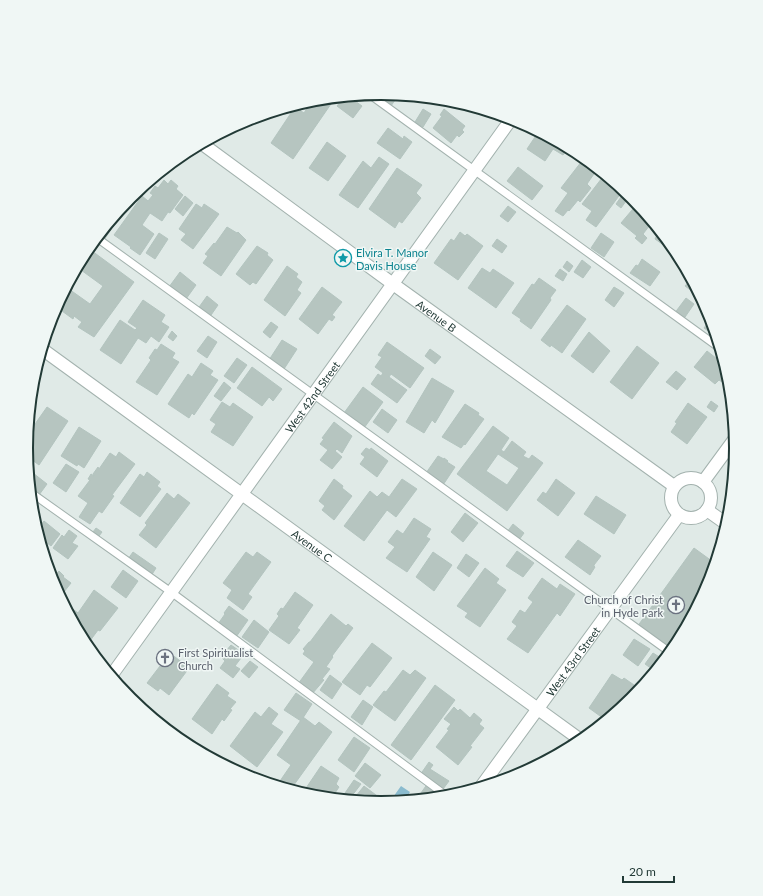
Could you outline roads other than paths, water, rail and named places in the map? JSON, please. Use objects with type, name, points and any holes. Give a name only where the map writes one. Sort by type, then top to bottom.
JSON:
[{"type":"street","name":"West 42nd Street","points":[[114,672],[508,123]]},
{"type":"street","name":"Avenue B","points":[[206,147],[393,284],[674,486]]},
{"type":"street","name":"Avenue C","points":[[46,353],[576,737]]},
{"type":"street","points":[[703,482],[730,445]]},
{"type":"street","points":[[692,477],[703,482],[708,486],[711,498],[707,510],[698,517],[685,518],[679,515],[671,504],[671,491],[674,486],[680,480],[692,477]]},
{"type":"street","points":[[707,510],[722,521]]},
{"type":"street","name":"West 43rd Street","points":[[485,781],[679,515]]},
{"type":"lane","points":[[377,100],[714,344]]},
{"type":"lane","points":[[101,241],[313,395],[611,608],[666,649]]},
{"type":"lane","points":[[37,497],[171,592],[441,792]]},
{"type":"water","points":[[401,786],[410,792],[408,796],[394,796]]},
{"type":"place","name":"Elvira T. Manor Davis House","points":[[343,258]]},
{"type":"place","name":"Church of Christ in Hyde Park","points":[[676,605]]},
{"type":"place","name":"First Spiritualist Church","points":[[165,658]]}]
